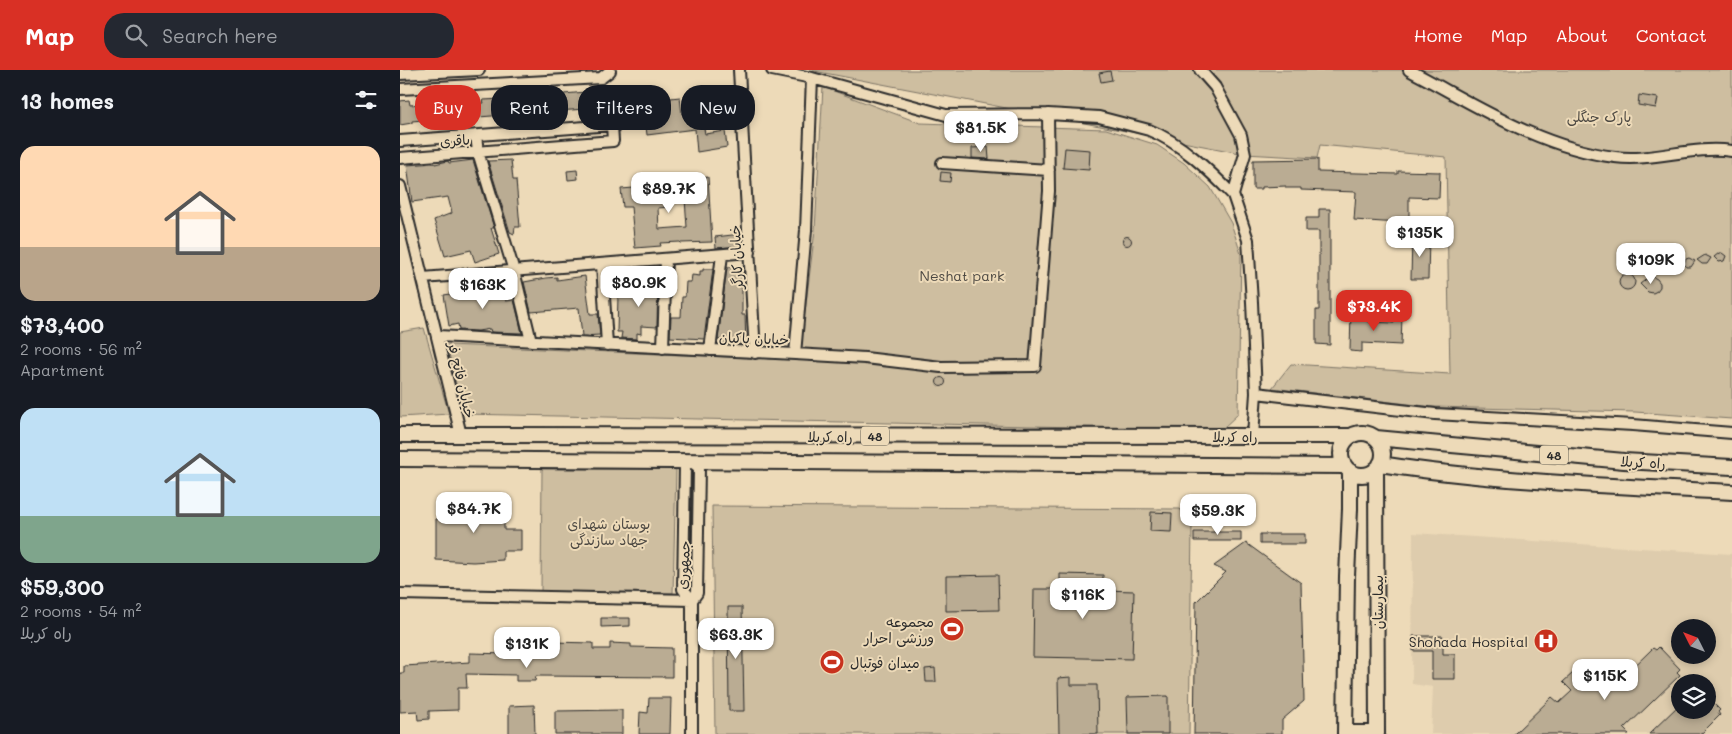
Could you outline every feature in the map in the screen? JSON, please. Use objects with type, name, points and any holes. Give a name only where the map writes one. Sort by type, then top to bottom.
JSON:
[{"type":"main road","name":"48","points":[[1350,436],[1364,433],[1376,438]]},
{"type":"main road","name":"راه کربلا","points":[[400,435],[1350,436]]},
{"type":"main road","points":[[1350,436],[1345,441],[1341,454],[1348,468],[1350,509],[1347,576],[1345,734],[1377,734]]},
{"type":"main road","name":"راه کربلا","points":[[1376,438],[1624,461],[1732,466]]},
{"type":"main road","points":[[1376,438],[1382,450],[1378,466]]},
{"type":"main road","name":"راه کربلا","points":[[400,459],[1348,468]]},
{"type":"main road","name":"راه کربلا","points":[[1378,466],[1619,487],[1732,492]]},
{"type":"main road","name":"48","points":[[1348,468],[1356,474],[1364,474],[1378,466]]},
{"type":"main road","name":"بیمارستان","points":[[1377,734],[1378,466]]},
{"type":"street","points":[[400,74],[479,70]]},
{"type":"street","points":[[400,89],[601,78],[610,70],[615,70]]},
{"type":"street","name":"خیابان کارگر","points":[[739,70],[756,353]]},
{"type":"street","points":[[772,70],[812,78],[946,116],[1048,114],[1099,117],[1156,133],[1191,156],[1233,195],[1248,240],[1256,393],[1253,436]]},
{"type":"street","points":[[1200,70],[1215,87],[1241,135],[1244,154],[1233,195]]},
{"type":"street","points":[[1409,70],[1539,138],[1593,154],[1644,158],[1688,152],[1732,151]]},
{"type":"street","name":"خیابان پاکبان","points":[[438,336],[795,354],[806,230],[812,78]]},
{"type":"street","points":[[795,354],[865,358],[941,367],[1035,366],[1048,200],[1048,114]]},
{"type":"street","name":"باقری","points":[[400,140],[612,125],[613,141],[400,158]]},
{"type":"street","points":[[476,135],[478,152],[514,271],[531,341]]},
{"type":"street","points":[[440,138],[441,155]]},
{"type":"street","points":[[942,163],[1049,170]]},
{"type":"street","name":"خیابان فاتح فر","points":[[400,186],[461,436]]},
{"type":"street","points":[[423,278],[750,252]]},
{"type":"street","points":[[710,350],[722,255]]},
{"type":"street","points":[[663,348],[666,259]]},
{"type":"street","points":[[602,264],[607,345]]},
{"type":"street","points":[[1256,393],[1435,414],[1633,425],[1732,434]]},
{"type":"street","name":"جمهوری","points":[[691,461],[699,468],[698,594],[692,600],[692,734]]},
{"type":"street","points":[[400,594],[692,600]]},
{"type":"shaded area","name":"Shohada Hospital","points":[[1413,533],[1732,554],[1732,734],[1431,734],[1433,687],[1412,684]]},
{"type":"green space","name":"پارک جنگلی","points":[[809,70],[1732,70],[1732,419],[1635,412],[1434,407],[1272,388],[1291,364],[1450,374],[1446,157],[1320,145],[1317,158],[1245,154]]},
{"type":"green space","name":"Neshat park","points":[[823,87],[920,123],[1106,129],[1157,145],[1184,163],[1210,187],[1231,223],[1241,254],[1238,414],[1221,430],[463,414],[447,345],[799,360],[815,230]]},
{"type":"green space","points":[[424,328],[449,414],[400,417],[400,332]]},
{"type":"green space","name":"بوستان شهدای جهاد سازندگی","points":[[542,469],[676,469],[673,593],[541,593]]},
{"type":"green space","name":"مجموعه ورزشی احرار","points":[[712,506],[1180,509],[1192,525],[1189,734],[715,734]]},
{"type":"building","points":[[1110,71],[1112,80],[1101,82],[1099,73]]},
{"type":"building","points":[[578,93],[578,109],[568,110],[568,94]]},
{"type":"building","points":[[1639,95],[1658,98],[1656,108],[1638,105]]},
{"type":"building","points":[[680,97],[681,130],[687,130],[647,135],[646,130],[671,130],[671,98]]},
{"type":"building","points":[[409,100],[410,105],[415,105],[415,121],[400,125],[400,101]]},
{"type":"building","points":[[483,100],[491,100],[491,116],[481,117],[481,103],[484,103]]},
{"type":"building","points":[[695,130],[704,130],[705,134],[725,131],[727,147],[697,152]]},
{"type":"building","points":[[988,147],[989,159],[972,158],[972,148]]},
{"type":"building","points":[[1065,148],[1090,150],[1089,170],[1063,168]]},
{"type":"building","points":[[1318,159],[1318,172],[1398,174],[1398,171],[1440,172],[1439,198],[1409,197],[1409,223],[1383,222],[1354,220],[1356,192],[1301,190],[1301,188],[1286,188],[1286,186],[1253,189],[1253,160]]},
{"type":"building","points":[[473,160],[494,228],[491,228],[499,254],[475,262],[471,250],[445,256],[434,220],[452,213],[448,197],[412,202],[407,165]]},
{"type":"building","points":[[511,160],[513,180],[516,180],[520,227],[515,227],[514,234],[510,232],[488,161]]},
{"type":"building","points":[[577,170],[578,179],[568,180],[567,171]]},
{"type":"building","points":[[941,172],[951,173],[950,182],[940,181]]},
{"type":"building","points":[[708,177],[712,242],[660,243],[661,246],[635,248],[631,207],[623,207],[621,189],[652,189],[652,184],[668,183],[670,207],[658,208],[659,229],[687,227],[685,199],[689,199],[686,180]]},
{"type":"building","points":[[1319,209],[1330,209],[1330,345],[1316,344],[1316,310],[1319,310],[1319,231],[1306,231],[1306,218],[1319,218]]},
{"type":"building","points":[[741,234],[742,246],[716,248],[715,237]]},
{"type":"building","points":[[1127,237],[1131,241],[1127,245],[1123,241]]},
{"type":"building","points":[[1412,237],[1429,237],[1428,279],[1411,279]]},
{"type":"building","points":[[1719,253],[1726,256],[1724,261],[1719,262],[1714,257]]},
{"type":"building","points":[[1705,255],[1711,258],[1707,264],[1702,264],[1697,260]]},
{"type":"building","points":[[1689,258],[1695,261],[1691,267],[1686,267],[1684,263]]},
{"type":"building","points":[[727,267],[743,267],[742,315],[745,315],[746,345],[724,344],[724,340],[718,340]]},
{"type":"building","points":[[703,269],[713,269],[704,339],[670,337],[671,317],[681,317],[682,297],[685,297],[686,282],[691,282],[692,275],[700,276],[700,271],[703,271]]},
{"type":"building","points":[[639,273],[658,273],[657,327],[641,326],[641,334],[637,333],[637,339],[621,338],[622,332],[617,332],[618,296],[637,297]]},
{"type":"building","points":[[1627,274],[1633,276],[1635,282],[1633,288],[1627,290],[1621,288],[1619,282],[1621,276]]},
{"type":"building","points":[[585,276],[590,314],[598,314],[600,335],[582,336],[579,308],[531,312],[524,282],[546,278],[557,277],[557,280]]},
{"type":"building","points":[[1649,277],[1657,279],[1660,283],[1660,287],[1653,293],[1648,292],[1640,284]]},
{"type":"building","points":[[500,282],[501,291],[505,291],[506,301],[514,300],[522,333],[491,332],[490,329],[478,331],[459,330],[458,324],[449,326],[444,295],[476,290],[475,286]]},
{"type":"building","points":[[1351,311],[1365,311],[1364,320],[1369,322],[1394,323],[1394,316],[1402,316],[1401,345],[1362,343],[1362,352],[1350,351]]},
{"type":"building","points":[[941,378],[945,382],[941,386],[937,382]]},
{"type":"building","points":[[504,505],[504,530],[521,530],[521,551],[503,551],[503,560],[473,562],[436,560],[436,519],[442,519],[443,506]]},
{"type":"building","points":[[1151,512],[1172,513],[1171,532],[1150,531]]},
{"type":"building","points":[[1194,532],[1241,532],[1241,541],[1194,541]]},
{"type":"building","points":[[1260,534],[1305,534],[1305,544],[1260,544]]},
{"type":"building","points":[[1246,543],[1301,583],[1304,701],[1282,720],[1282,734],[1194,734],[1196,602],[1226,572],[1214,566]]},
{"type":"building","points":[[1060,574],[1103,575],[1103,590],[1134,591],[1132,659],[1033,657],[1034,589],[1060,589]]},
{"type":"building","points":[[998,575],[999,610],[946,611],[946,576]]},
{"type":"building","points":[[728,607],[742,607],[744,711],[729,711]]},
{"type":"building","points":[[601,618],[630,618],[630,626],[601,627]]},
{"type":"building","points":[[516,633],[525,633],[525,636],[530,636],[530,639],[551,639],[551,642],[593,643],[593,649],[610,649],[610,643],[631,644],[631,647],[672,648],[672,677],[536,676],[535,681],[516,681],[516,675],[466,674],[467,688],[458,688],[458,710],[429,711],[429,719],[418,720],[417,711],[400,712],[400,673],[404,673],[404,666],[470,662],[470,653],[508,654],[508,637],[516,637]]},
{"type":"building","points":[[1413,636],[1443,636],[1443,654],[1455,654],[1455,679],[1432,679],[1432,651],[1413,651]]},
{"type":"building","points":[[1659,647],[1671,660],[1671,664],[1675,664],[1680,669],[1677,672],[1679,674],[1671,674],[1671,684],[1624,729],[1629,734],[1514,734],[1552,697],[1559,703],[1572,691],[1563,682],[1573,673],[1581,683],[1590,674],[1608,692],[1653,648],[1656,650]]},
{"type":"building","points":[[935,668],[936,682],[926,682],[925,669]]},
{"type":"building","points":[[1071,677],[1071,685],[1097,685],[1098,734],[1059,734],[1058,678]]},
{"type":"building","points":[[1168,696],[1168,734],[1128,734],[1127,697]]},
{"type":"building","points":[[649,698],[671,698],[670,734],[639,734],[640,712],[648,713]]},
{"type":"building","points":[[534,705],[535,734],[509,734],[509,706]]},
{"type":"building","points":[[1716,706],[1720,710],[1718,712],[1720,715],[1716,719]]},
{"type":"building","points":[[622,710],[622,734],[555,734],[555,711]]},
{"type":"building","points":[[1671,713],[1671,719],[1716,719],[1701,734],[1649,734]]},
{"type":"place","name":"مجموعه ورزشی احرار","points":[[952,629]]},
{"type":"place","name":"Shohada Hospital","points":[[1546,641]]},
{"type":"place","name":"میدان فوتبال","points":[[832,662]]}]
